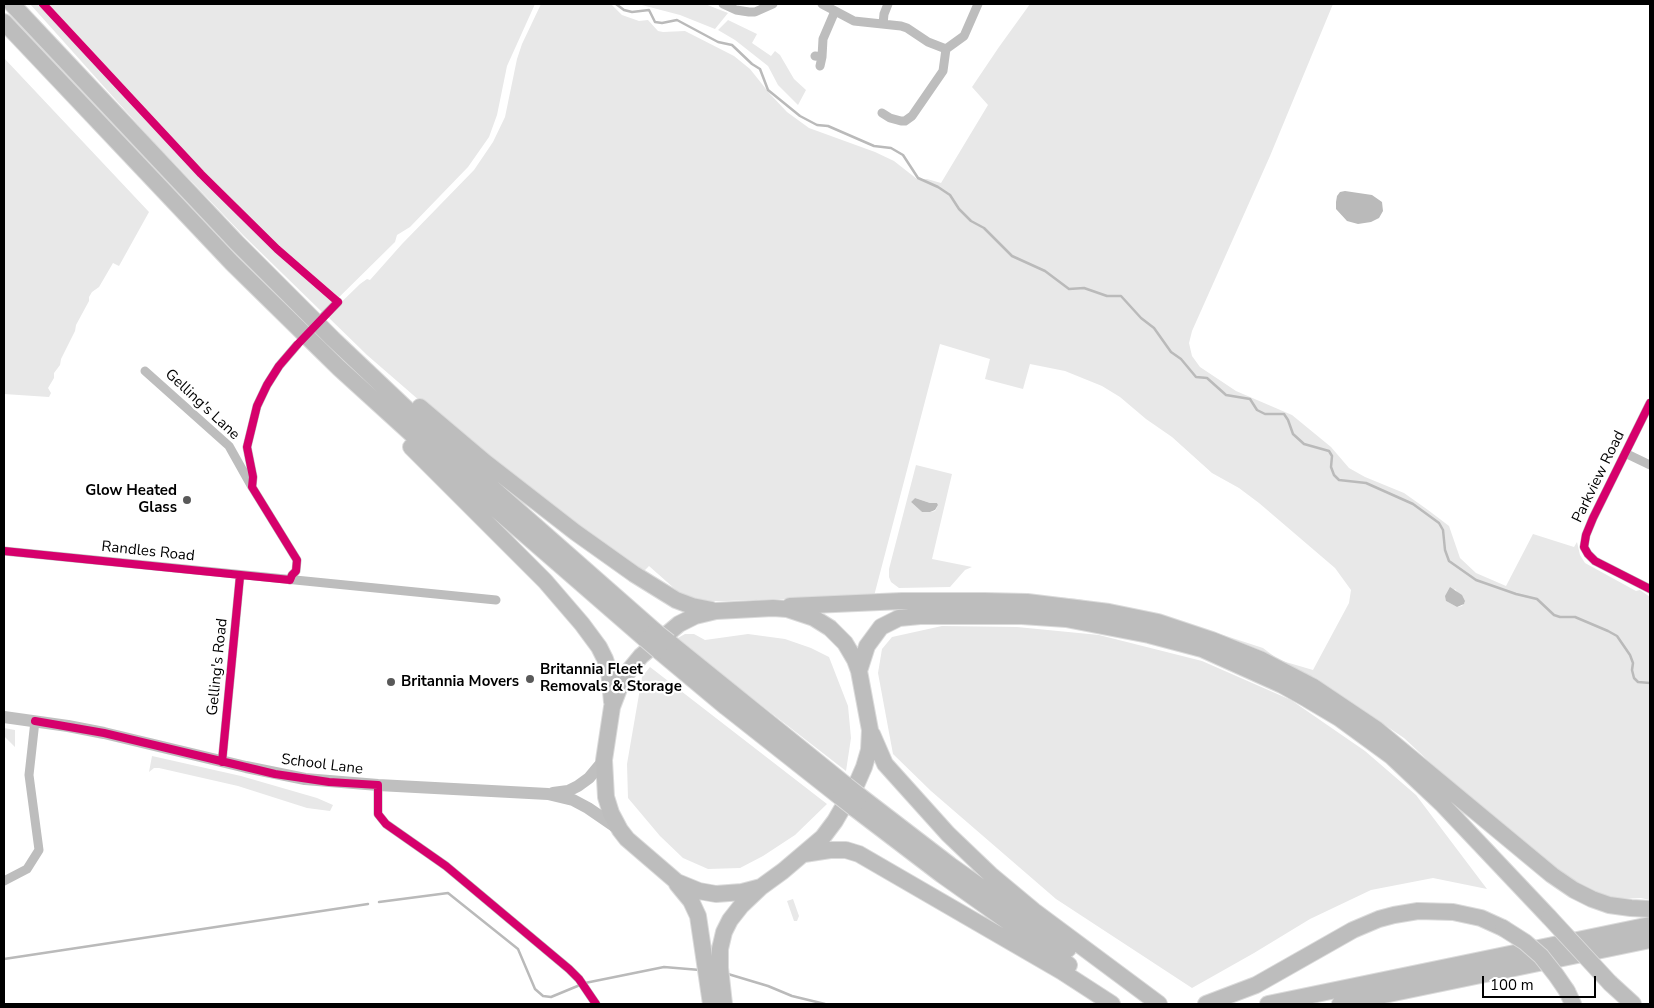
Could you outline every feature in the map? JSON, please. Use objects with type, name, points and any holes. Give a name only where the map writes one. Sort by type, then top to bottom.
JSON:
[{"type":"highway","points":[[12,4],[236,242],[334,340],[464,463],[576,563],[650,635]]},
{"type":"highway","points":[[4,22],[232,263],[339,368],[475,491],[664,647],[857,802],[942,875],[1123,1004]]},
{"type":"highway","points":[[334,340],[396,388],[485,462],[575,532],[634,574],[676,600],[692,606],[716,611]]},
{"type":"highway","points":[[339,368],[373,408],[545,581],[582,624],[606,659],[612,707]]},
{"type":"highway","points":[[724,1004],[698,916],[691,902],[671,878],[620,830],[611,813],[606,797],[604,760],[612,707],[623,679],[641,656],[679,624],[695,616],[716,611],[902,601],[984,600],[1027,602],[1109,612],[1158,622],[1212,640],[1262,660],[1312,686],[1376,730],[1552,875],[1574,890],[1609,905],[1650,909]]},
{"type":"highway","points":[[773,608],[800,612],[814,618],[830,628],[845,643],[856,660],[870,730],[885,764],[948,834],[1034,911],[1154,1004]]},
{"type":"highway","points":[[859,671],[866,646],[881,627],[899,618],[920,616],[1022,616],[1066,619],[1149,635],[1202,649],[1282,685],[1307,699],[1339,718],[1390,756],[1454,816],[1633,1004]]},
{"type":"highway","points":[[711,1004],[714,972],[727,926],[741,906],[761,887],[804,854],[823,836],[834,821],[858,784],[869,750],[870,730]]},
{"type":"highway","points":[[857,802],[995,898],[1154,1004]]},
{"type":"highway","points":[[804,854],[830,850],[846,850],[859,854],[1061,971],[1112,1004]]},
{"type":"highway","points":[[671,878],[690,888],[706,893],[735,893],[761,887]]},
{"type":"highway","points":[[1206,1004],[1236,994],[1261,982],[1353,930],[1394,915],[1418,911],[1453,912],[1481,918],[1503,928],[1520,938],[1536,951],[1552,968],[1570,998]]},
{"type":"highway","points":[[1268,1004],[1650,925]]},
{"type":"highway","points":[[1340,1004],[1650,940]]},
{"type":"main road","name":"School Lane","points":[[4,717],[104,733],[222,762],[305,779],[378,786],[548,794],[573,800],[620,830]]},
{"type":"main road","name":"School Lane","points":[[548,794],[568,791],[578,786],[589,778],[604,760]]},
{"type":"street","points":[[723,4],[736,10],[749,12],[760,10],[773,4]]},
{"type":"street","points":[[822,4],[854,21],[907,28],[928,42],[946,49]]},
{"type":"street","points":[[883,24],[888,4]]},
{"type":"street","points":[[881,112],[890,118],[901,121],[905,121],[912,116],[943,71],[946,49],[964,36],[978,4]]},
{"type":"street","points":[[819,60],[823,39],[835,11]]},
{"type":"street","points":[[324,316],[338,302]]},
{"type":"street","name":"Gelling's Lane","points":[[252,488],[253,477],[247,447],[257,406],[279,366],[297,345]]},
{"type":"street","name":"Gelling's Lane","points":[[145,371],[229,446],[252,488],[297,560],[296,571],[290,580]]},
{"type":"street","name":"Parkview Road","points":[[1650,403],[1593,518],[1586,535],[1584,547],[1595,560],[1650,589]]},
{"type":"street","points":[[232,452],[247,447]]},
{"type":"street","points":[[1625,453],[1650,466]]},
{"type":"street","name":"Randles Road","points":[[4,551],[496,600]]},
{"type":"street","name":"Gelling's Road","points":[[222,762],[240,576]]},
{"type":"street","points":[[4,882],[27,869],[39,850],[29,775],[36,721]]},
{"type":"street","name":"School Lane","points":[[378,786],[378,814],[386,824],[446,866],[569,969],[579,979],[596,1004]]},
{"type":"shaded area","points":[[30,4],[535,4],[507,66],[497,115],[489,137],[468,167],[410,227],[397,235],[395,242],[323,313],[244,236],[149,137]]},
{"type":"shaded area","points":[[541,4],[611,4],[622,15],[639,21],[648,20],[658,31],[685,31],[734,56],[750,69],[787,112],[809,128],[875,152],[894,161],[917,179],[927,179],[941,183],[988,105],[972,87],[1030,4],[1333,4],[1270,156],[1192,331],[1189,343],[1192,356],[1200,367],[1236,391],[1292,415],[1331,447],[1349,468],[1365,477],[1404,493],[1449,526],[1460,558],[1476,573],[1506,586],[1533,534],[1574,547],[1577,542],[1580,555],[1585,563],[1636,591],[1640,590],[1650,597],[1650,900],[1641,898],[1619,899],[1586,891],[1467,797],[1404,738],[1321,686],[1318,679],[1312,676],[1305,678],[1047,596],[1078,599],[1156,613],[1263,648],[1279,660],[1313,670],[1349,603],[1351,590],[1335,568],[1259,503],[1239,488],[1212,473],[1172,437],[1146,419],[1120,397],[1102,386],[1065,371],[1030,364],[1023,389],[985,379],[990,359],[940,344],[874,596],[698,601],[684,597],[649,566],[640,575],[450,427],[367,355],[327,316],[360,284],[367,279],[370,280],[474,170],[493,142],[505,117],[522,44]],"holes":[[[1455,589],[1465,602],[1462,606],[1457,607],[1446,601]]]},
{"type":"shaded area","points":[[638,4],[705,4],[728,13],[715,29],[680,15]]},
{"type":"shaded area","points":[[728,20],[757,34],[752,43],[771,56],[775,51],[780,55],[794,79],[806,90],[798,105],[778,85],[768,66],[735,40],[718,30]]},
{"type":"shaded area","points":[[4,58],[149,212],[119,266],[113,263],[99,287],[89,297],[89,301],[76,325],[60,365],[54,373],[54,378],[48,388],[51,393],[49,397],[4,394]]},
{"type":"shaded area","points":[[1340,192],[1372,195],[1382,202],[1383,211],[1379,218],[1371,222],[1358,224],[1347,221],[1336,209],[1337,196]]},
{"type":"shaded area","points":[[916,465],[952,474],[932,559],[972,567],[965,570],[950,587],[899,588],[891,582],[889,569]],"holes":[[[915,498],[930,503],[937,503],[935,511],[922,512],[911,502]]]},
{"type":"shaded area","points":[[915,498],[930,503],[937,503],[938,505],[935,510],[922,512],[911,502]]},
{"type":"shaded area","points":[[1450,587],[1462,595],[1465,601],[1464,604],[1457,607],[1446,601],[1445,596]]},
{"type":"shaded area","points":[[942,626],[1017,627],[1099,635],[1202,661],[1291,700],[1365,751],[1416,795],[1487,889],[1433,878],[1371,890],[1310,919],[1192,988],[1056,899],[931,791],[893,754],[878,673],[882,649],[892,637]]},
{"type":"shaded area","points":[[685,634],[694,634],[705,640],[748,634],[785,639],[811,648],[829,657],[848,706],[851,738],[846,771],[676,639]]},
{"type":"shaded area","points":[[650,667],[827,804],[795,835],[763,856],[740,868],[708,869],[683,858],[660,836],[628,798],[627,764],[642,677]]},
{"type":"shaded area","points":[[4,728],[15,730],[15,747],[4,736]]},
{"type":"shaded area","points":[[152,756],[241,776],[317,798],[333,805],[330,811],[307,808],[238,786],[159,768],[154,768],[149,772]]},
{"type":"shaded area","points":[[793,899],[799,916],[797,921],[794,921],[787,901]]},
{"type":"waterway","points":[[616,4],[624,10],[632,12],[649,10],[655,22],[662,23],[677,20],[718,42],[732,45],[760,69],[768,90],[800,116],[817,125],[828,126],[874,146],[891,148],[903,155],[918,178],[950,195],[959,209],[971,221],[984,228],[1012,256],[1045,271],[1069,289],[1084,288],[1107,296],[1121,296],[1141,318],[1154,328],[1171,352],[1181,359],[1196,377],[1207,378],[1226,395],[1250,399],[1257,410],[1265,414],[1284,414],[1293,434],[1304,444],[1329,451],[1332,456],[1331,467],[1334,475],[1339,480],[1366,483],[1413,504],[1439,523],[1443,530],[1445,550],[1449,561],[1476,580],[1537,599],[1554,615],[1575,617],[1617,636],[1630,655],[1633,663],[1634,678],[1638,682],[1650,683]]},
{"type":"waterway","points":[[379,902],[448,893],[518,949],[535,989],[543,996],[551,997],[580,985]]},
{"type":"waterway","points":[[4,959],[368,904]]},
{"type":"waterway","points":[[585,983],[664,967],[700,970]]},
{"type":"waterway","points":[[728,974],[768,986],[792,996],[825,1004]]},
{"type":"cycle path","points":[[4,551],[290,580],[296,571],[297,560],[252,487],[253,477],[247,447],[257,406],[267,385],[279,366],[338,302],[277,249],[201,174],[43,4]]},
{"type":"cycle path","points":[[1650,403],[1593,518],[1586,535],[1584,547],[1595,561],[1650,589]]},
{"type":"cycle path","points":[[222,762],[240,576]]},
{"type":"cycle path","points":[[35,721],[104,733],[275,774],[329,782],[378,785],[378,814],[386,824],[446,866],[569,969],[579,979],[596,1004]]},
{"type":"place","name":"Glow Heated Glass","points":[[187,500]]},
{"type":"place","name":"Britannia Fleet Removals & Storage","points":[[530,679]]},
{"type":"place","name":"Britannia Movers","points":[[391,682]]}]
